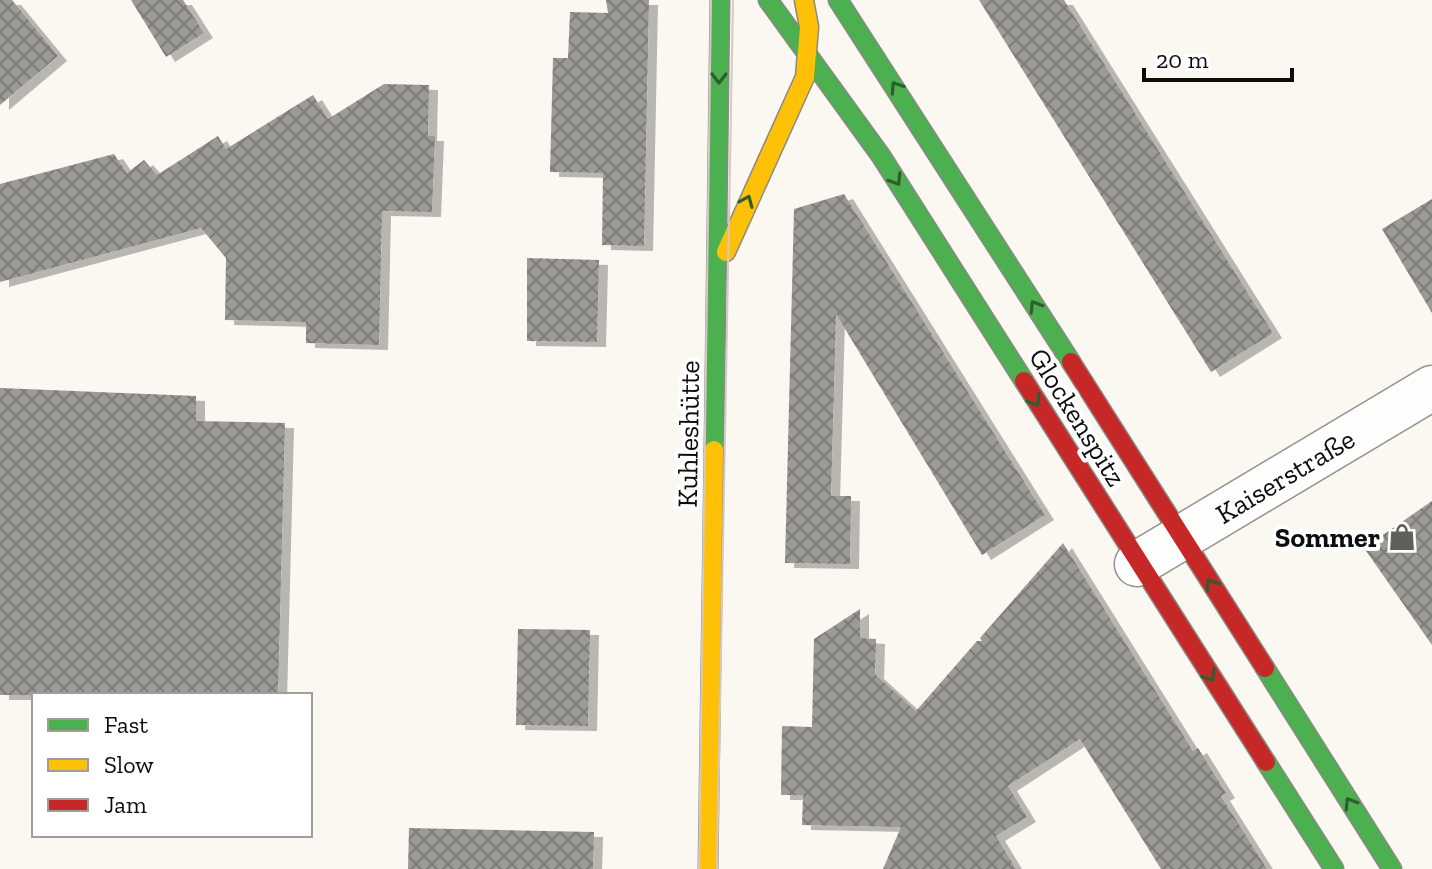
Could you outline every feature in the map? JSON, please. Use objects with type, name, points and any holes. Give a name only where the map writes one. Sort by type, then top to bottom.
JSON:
[{"type":"main road","name":"Kuhleshütte","points":[[708,869],[720,0]]},
{"type":"main road","name":"Glockenspitz","points":[[768,0],[881,156],[1137,564],[1334,869]]},
{"type":"main road","points":[[718,273],[751,190],[801,99],[808,52],[804,0]]},
{"type":"main road","name":"Glockenspitz","points":[[838,0],[1392,869]]},
{"type":"street","name":"Kaiserstraße","points":[[1137,564],[1432,388]]},
{"type":"building","points":[[0,0],[12,0],[58,56],[0,105]]},
{"type":"building","points":[[131,0],[183,0],[204,33],[166,57]]},
{"type":"building","points":[[606,0],[649,0],[644,246],[602,245],[603,173],[550,172],[553,58],[568,58],[570,12],[608,13]]},
{"type":"building","points":[[979,0],[1064,0],[1273,333],[1211,372]]},
{"type":"building","points":[[384,84],[429,85],[428,136],[435,136],[432,212],[382,211],[379,345],[306,343],[306,322],[225,320],[226,258],[201,228],[0,282],[0,184],[114,154],[127,173],[144,160],[157,175],[218,136],[226,149],[313,95],[328,119]]},
{"type":"building","points":[[844,194],[1045,515],[982,555],[836,314],[831,496],[851,496],[850,564],[785,563],[794,209]]},
{"type":"building","points":[[1432,199],[1432,313],[1382,229]]},
{"type":"building","points":[[527,258],[599,260],[597,342],[527,341]]},
{"type":"building","points":[[0,388],[196,396],[196,421],[285,423],[278,693],[0,695]]},
{"type":"building","points":[[1432,501],[1432,645],[1364,548]]},
{"type":"building","points":[[1063,543],[1193,751],[1198,748],[1226,793],[1221,796],[1267,869],[1161,869],[1080,739],[1008,786],[1027,817],[996,836],[1016,869],[883,869],[901,827],[802,825],[803,795],[781,795],[782,726],[812,727],[814,639],[860,609],[860,638],[876,639],[875,674],[916,711],[977,641],[982,641],[980,638]]},
{"type":"building","points":[[518,629],[590,630],[588,726],[516,725]]},
{"type":"building","points":[[409,828],[594,832],[593,869],[408,869]]},
{"type":"tram line","points":[[699,869],[711,0]]},
{"type":"tram line","points":[[717,869],[733,0]]},
{"type":"traffic: fast","points":[[714,450],[720,0]]},
{"type":"traffic: fast","points":[[768,0],[881,156],[1024,381]]},
{"type":"traffic: fast","points":[[838,0],[1071,362]]},
{"type":"traffic: fast","points":[[1265,668],[1392,869]]},
{"type":"traffic: fast","points":[[1266,762],[1334,869]]},
{"type":"traffic: slow","points":[[726,252],[805,77],[809,27],[804,0]]},
{"type":"traffic: slow","points":[[708,869],[714,450]]},
{"type":"traffic: jam","points":[[1071,362],[1265,668]]},
{"type":"traffic: jam","points":[[1024,381],[1266,762]]},
{"type":"place","name":"Sommer","points":[[1402,537]]}]
